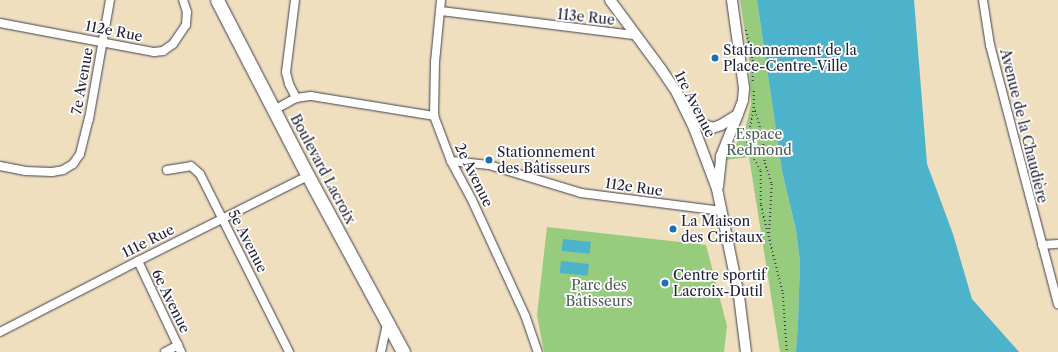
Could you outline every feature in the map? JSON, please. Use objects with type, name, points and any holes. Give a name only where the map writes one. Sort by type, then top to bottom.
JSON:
[{"type":"main road","name":"Boulevard Lacroix","points":[[217,0],[308,176],[403,352]]},
{"type":"street","name":"7e Avenue","points":[[0,166],[26,171],[52,172],[63,170],[73,164],[80,154],[110,0]]},
{"type":"street","name":"112e Rue","points":[[0,23],[154,52],[167,49],[173,44],[186,26],[187,12],[183,0]]},
{"type":"street","points":[[295,0],[286,72],[289,84],[296,98]]},
{"type":"street","name":"2e Avenue","points":[[441,0],[435,62],[434,116],[451,161],[472,200],[525,316],[538,352]]},
{"type":"street","name":"1re Avenue","points":[[610,0],[634,35],[661,69],[677,94],[694,128],[712,179],[718,189],[739,296],[746,352]]},
{"type":"street","points":[[718,189],[721,156],[743,100],[744,88],[732,0]]},
{"type":"street","name":"Avenue de la Chaudière","points":[[983,0],[990,45],[1058,304]]},
{"type":"street","name":"113e Rue","points":[[441,11],[634,35]]},
{"type":"street","points":[[677,94],[698,122],[705,126],[712,128],[721,125],[738,114]]},
{"type":"street","points":[[274,110],[296,98],[311,96],[434,116]]},
{"type":"street","name":"112e Rue","points":[[451,161],[489,165],[581,193],[722,212]]},
{"type":"street","name":"5e Avenue","points":[[167,170],[191,166],[196,169],[223,219],[289,352]]},
{"type":"street","name":"111e Rue","points":[[0,332],[308,176]]},
{"type":"street","points":[[1042,245],[1058,244]]},
{"type":"street","name":"6e Avenue","points":[[138,261],[180,349]]},
{"type":"street","points":[[381,352],[387,323]]},
{"type":"street","points":[[165,352],[180,349]]},
{"type":"path","points":[[745,26],[752,60],[754,107],[747,145],[761,171],[761,205],[783,293],[787,352]]},
{"type":"path","points":[[754,107],[763,136],[765,163],[772,184],[769,241]]},
{"type":"green space","name":"Espace Redmond","points":[[740,0],[757,0],[782,171],[796,230],[800,262],[796,352],[780,352],[749,157],[726,160],[745,130],[751,104],[749,59]]},
{"type":"green space","name":"Parc des Bâtisseurs","points":[[547,227],[706,245],[727,326],[724,352],[544,352],[537,315]]},
{"type":"water","points":[[757,0],[914,0],[927,164],[953,234],[972,299],[1019,352],[796,352],[800,262],[796,230],[782,171]]},
{"type":"water","points":[[563,239],[591,242],[590,254],[562,251]]},
{"type":"water","points":[[561,261],[589,264],[588,276],[560,273]]},
{"type":"place","name":"Stationnement de la Place-Centre-Ville","points":[[715,58]]},
{"type":"place","name":"Stationnement des Bâtisseurs","points":[[489,160]]},
{"type":"place","name":"La Maison des Cristaux","points":[[673,229]]},
{"type":"place","name":"Centre sportif Lacroix-Dutil","points":[[665,283]]}]
